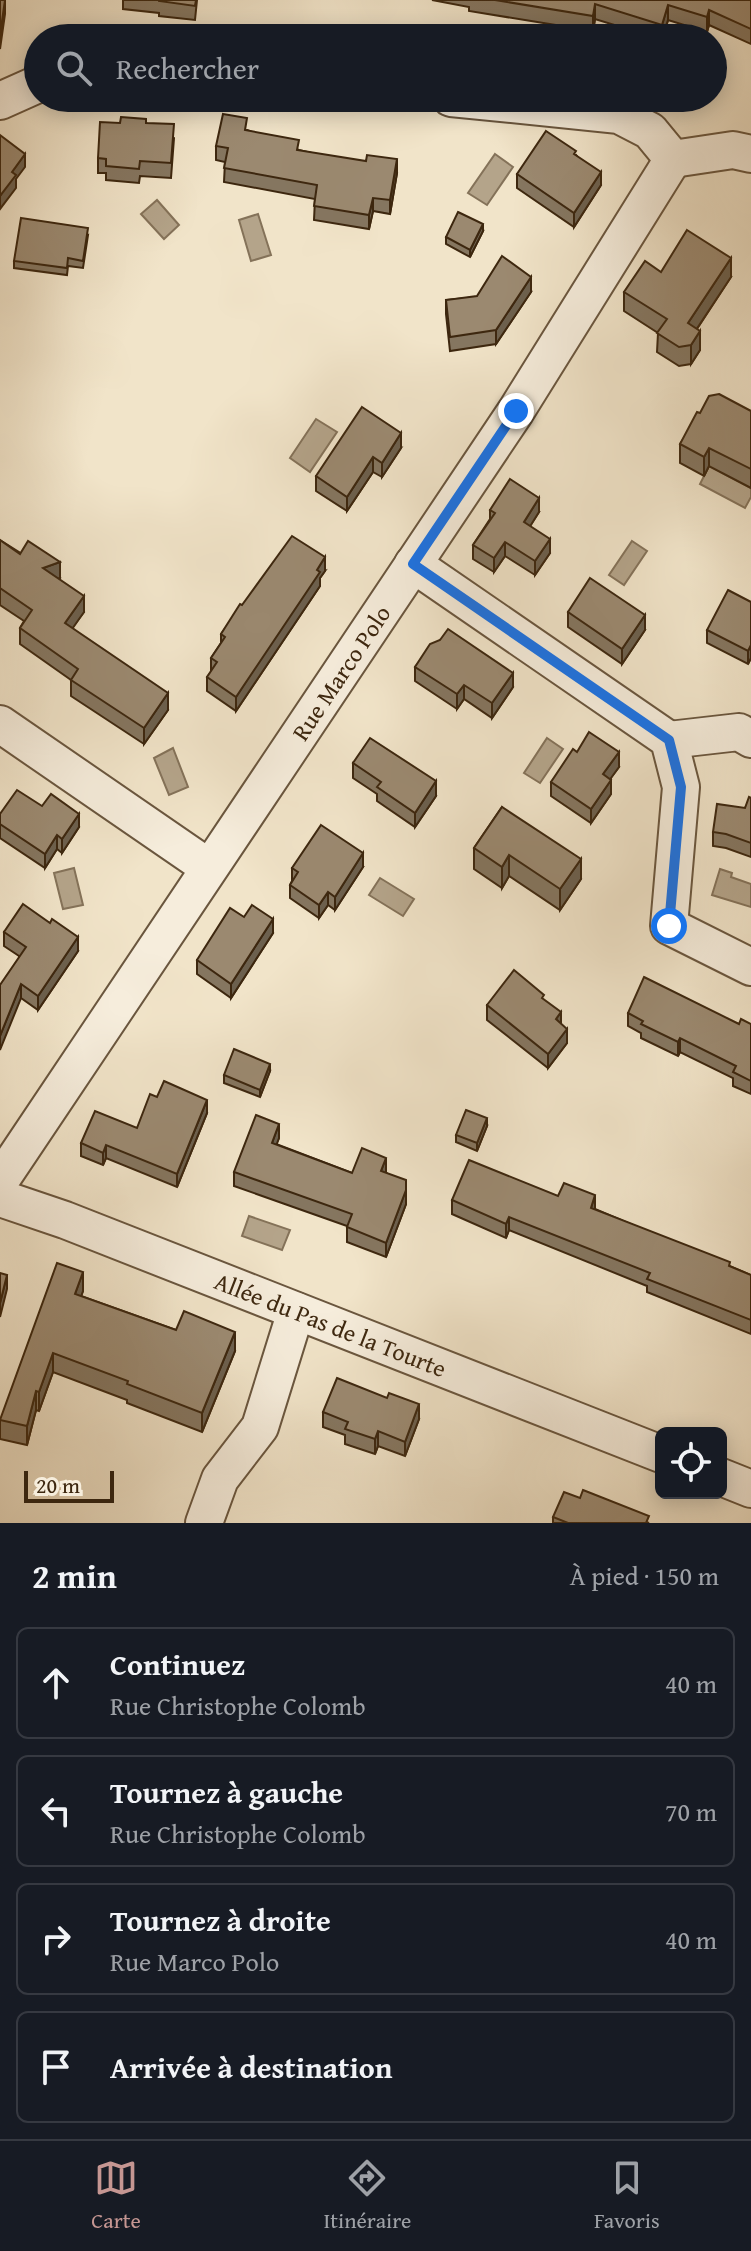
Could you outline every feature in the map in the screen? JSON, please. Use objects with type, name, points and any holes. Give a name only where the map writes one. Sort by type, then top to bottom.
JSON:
[{"type":"street","points":[[0,101],[24,90]]},
{"type":"street","points":[[589,112],[619,115],[650,131],[673,159],[733,150],[751,154]]},
{"type":"street","name":"Rue Marco Polo","points":[[0,1181],[516,411],[673,159]]},
{"type":"street","points":[[413,564],[669,740],[739,732],[751,739]]},
{"type":"street","points":[[0,724],[208,867]]},
{"type":"street","points":[[669,740],[681,787],[669,926],[751,967]]},
{"type":"street","name":"Allée du Pas de la Tourte","points":[[0,1198],[65,1220],[655,1452]]},
{"type":"street","points":[[204,1523],[220,1479],[260,1427],[296,1311]]},
{"type":"street","points":[[727,1479],[751,1489]]},
{"type":"shaded area","points":[[495,154],[513,167],[487,205],[468,193]]},
{"type":"shaded area","points":[[157,200],[179,225],[164,239],[141,214]]},
{"type":"shaded area","points":[[258,214],[271,255],[251,261],[239,220]]},
{"type":"shaded area","points":[[316,419],[337,432],[310,472],[290,458]]},
{"type":"shaded area","points":[[709,466],[751,488],[751,497],[745,508],[700,484]]},
{"type":"shaded area","points":[[632,541],[647,551],[624,585],[609,575]]},
{"type":"shaded area","points":[[547,738],[563,749],[540,783],[524,773]]},
{"type":"shaded area","points":[[173,748],[188,787],[169,795],[154,758]]},
{"type":"shaded area","points":[[74,868],[83,905],[63,909],[54,873]]},
{"type":"shaded area","points":[[720,869],[732,873],[731,877],[751,884],[751,907],[712,895]]},
{"type":"shaded area","points":[[380,878],[414,899],[403,916],[369,895]]},
{"type":"shaded area","points":[[249,1216],[290,1230],[282,1250],[242,1236]]},
{"type":"building","points":[[0,0],[5,0],[0,35]]},
{"type":"building","points":[[159,0],[196,0],[195,6]]},
{"type":"building","points":[[495,0],[751,0],[751,29],[709,10],[707,17],[668,5],[662,24],[595,4],[593,16]]},
{"type":"building","points":[[223,114],[247,118],[245,130],[299,140],[297,150],[366,161],[367,155],[397,159],[390,200],[373,198],[369,215],[314,206],[317,185],[224,168],[228,148],[216,146]]},
{"type":"building","points":[[121,117],[146,119],[146,123],[174,124],[171,163],[140,161],[139,169],[106,166],[106,159],[98,158],[100,122],[120,123]]},
{"type":"building","points":[[546,131],[601,172],[574,213],[517,174]]},
{"type":"building","points":[[0,135],[25,154],[12,172],[16,175],[0,196]]},
{"type":"building","points":[[458,212],[483,224],[470,250],[446,237]]},
{"type":"building","points":[[21,218],[88,228],[83,261],[68,258],[67,268],[14,261]]},
{"type":"building","points":[[687,230],[731,258],[688,323],[700,331],[691,345],[679,347],[657,333],[667,319],[624,292],[645,261],[661,272]]},
{"type":"building","points":[[502,256],[531,277],[496,330],[450,337],[446,300],[477,296]]},
{"type":"building","points":[[719,394],[751,411],[751,469],[709,448],[704,457],[680,444],[709,396]]},
{"type":"building","points":[[362,407],[401,433],[382,463],[373,457],[347,497],[316,476]]},
{"type":"building","points":[[510,479],[539,498],[524,522],[550,539],[535,561],[505,542],[494,558],[473,545],[495,513],[490,510]]},
{"type":"building","points":[[292,536],[325,557],[317,570],[320,572],[236,697],[207,677],[217,662],[211,658],[225,637],[221,634],[240,604]]},
{"type":"building","points":[[0,540],[20,554],[28,541],[60,562],[43,568],[84,596],[65,623],[168,693],[144,728],[71,680],[78,669],[20,628],[32,610],[0,588]]},
{"type":"building","points":[[590,578],[645,615],[622,649],[568,612]]},
{"type":"building","points":[[728,590],[751,602],[751,645],[748,651],[707,630]]},
{"type":"building","points":[[448,629],[513,673],[492,703],[464,685],[457,694],[415,667],[430,644],[440,640]]},
{"type":"building","points":[[589,732],[619,752],[603,774],[611,780],[591,809],[551,782],[573,749],[577,752]]},
{"type":"building","points":[[370,738],[436,781],[415,813],[377,787],[381,782],[353,763]]},
{"type":"building","points":[[17,790],[42,806],[51,794],[79,814],[62,839],[57,835],[45,854],[0,824],[0,814]]},
{"type":"building","points":[[749,797],[751,843],[713,832],[717,804],[745,808]]},
{"type":"building","points":[[502,807],[581,859],[560,889],[509,855],[502,867],[474,848]]},
{"type":"building","points":[[321,825],[363,853],[335,897],[328,892],[319,905],[290,885],[298,872],[292,868]]},
{"type":"building","points":[[23,904],[50,923],[52,919],[78,937],[38,996],[21,984],[0,1036],[0,985],[26,947],[4,932]]},
{"type":"building","points":[[252,905],[273,919],[231,984],[197,960],[230,908],[244,917]]},
{"type":"building","points":[[514,970],[561,1012],[556,1019],[567,1029],[548,1054],[487,1005]]},
{"type":"building","points":[[644,977],[739,1024],[741,1019],[751,1024],[751,1081],[733,1072],[736,1066],[680,1038],[678,1042],[641,1024],[643,1021],[628,1013]]},
{"type":"building","points":[[234,1049],[270,1064],[260,1090],[224,1075]]},
{"type":"building","points":[[164,1081],[207,1100],[177,1174],[106,1145],[103,1153],[81,1143],[95,1111],[137,1128],[150,1094],[157,1097]]},
{"type":"building","points":[[466,1110],[487,1118],[477,1143],[456,1135]]},
{"type":"building","points":[[256,1115],[279,1124],[272,1143],[352,1173],[362,1148],[386,1158],[381,1171],[406,1180],[406,1190],[386,1243],[347,1227],[352,1214],[234,1172]]},
{"type":"building","points":[[469,1160],[558,1196],[564,1183],[595,1195],[591,1208],[730,1262],[729,1266],[751,1275],[751,1320],[647,1279],[650,1273],[509,1217],[506,1224],[452,1200]]},
{"type":"building","points":[[57,1263],[83,1272],[75,1294],[176,1330],[184,1311],[235,1332],[202,1413],[53,1353],[39,1392],[36,1391],[27,1426],[0,1420]]},
{"type":"building","points":[[0,1273],[7,1275],[0,1303]]},
{"type":"building","points":[[337,1378],[387,1398],[389,1393],[419,1404],[405,1442],[378,1431],[375,1439],[345,1429],[348,1422],[323,1412]]},
{"type":"building","points":[[583,1490],[649,1516],[646,1523],[568,1523],[553,1517],[564,1492],[580,1498]]},
{"type":"route","points":[[516,411],[413,564],[669,740],[681,787],[669,926]]}]
